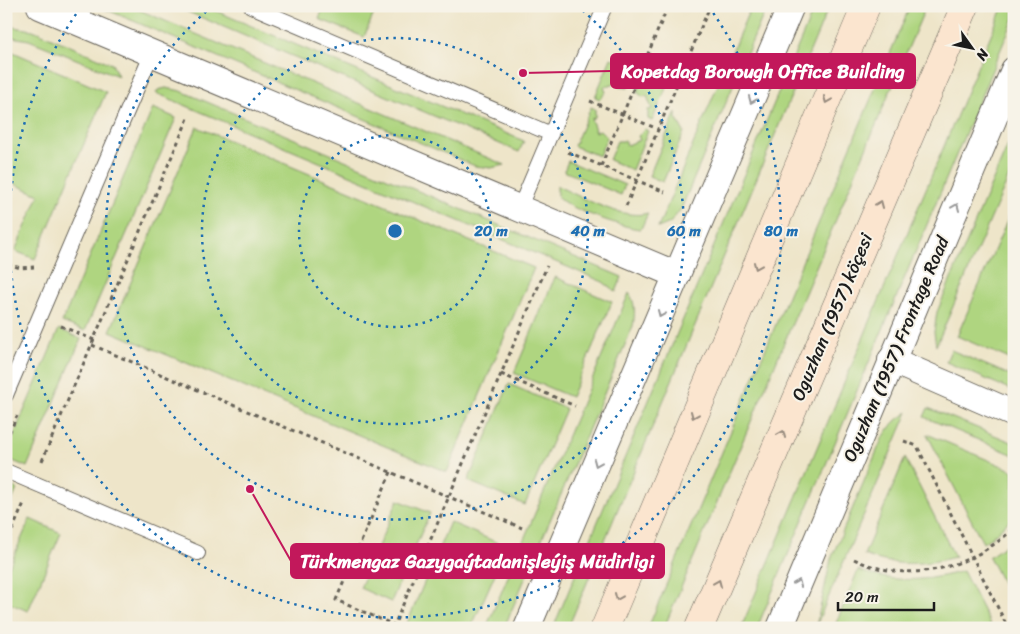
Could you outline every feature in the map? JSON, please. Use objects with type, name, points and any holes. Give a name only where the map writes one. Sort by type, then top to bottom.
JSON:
[{"type":"main road","points":[[605,628],[866,6]]},
{"type":"main road","name":"Oguzhan (1957) köçesi","points":[[699,628],[965,6]]},
{"type":"street","points":[[40,6],[677,275]]},
{"type":"street","points":[[527,628],[791,6]]},
{"type":"street","name":"Oguzhan (1957) Frontage Road","points":[[780,628],[1014,70]]},
{"type":"street","points":[[891,360],[1014,414]]},
{"type":"lane","points":[[251,6],[551,134]]},
{"type":"lane","points":[[519,208],[605,6]]},
{"type":"lane","points":[[6,395],[152,54]]},
{"type":"lane","points":[[6,471],[198,553]]},
{"type":"path","points":[[601,166],[668,6]]},
{"type":"path","points":[[626,206],[710,6]]},
{"type":"path","points":[[593,102],[658,129]]},
{"type":"path","points":[[6,545],[189,116]]},
{"type":"path","points":[[571,153],[665,192]]},
{"type":"path","points":[[391,472],[336,600],[393,626],[547,266]]},
{"type":"path","points":[[56,323],[94,340]]},
{"type":"path","points":[[92,345],[522,528]]},
{"type":"path","points":[[501,374],[575,406]]},
{"type":"path","points":[[904,441],[917,446],[1008,628]]},
{"type":"path","points":[[854,559],[871,566],[915,572],[937,570],[959,564],[972,557],[997,543],[1014,528]]},
{"type":"green space","points":[[98,6],[130,6],[505,165],[491,168],[475,166]]},
{"type":"green space","points":[[174,6],[204,6],[524,141],[519,152]]},
{"type":"green space","points":[[324,6],[377,6],[364,37],[319,19]]},
{"type":"green space","points":[[751,6],[767,6],[681,209],[670,223],[658,228]]},
{"type":"green space","points":[[815,6],[829,6],[568,628],[553,628]]},
{"type":"green space","points":[[910,6],[926,6],[664,628],[648,628]]},
{"type":"green space","points":[[1003,6],[1014,6],[1014,18],[757,628],[741,628]]},
{"type":"green space","points":[[6,26],[33,30],[112,64],[118,76],[29,40],[6,36]]},
{"type":"green space","points":[[6,49],[106,92],[35,259],[15,251],[39,195],[6,180]]},
{"type":"green space","points":[[611,58],[636,68],[628,88],[619,87],[618,82],[604,87],[606,92],[600,99],[595,97]]},
{"type":"green space","points":[[646,72],[669,82],[652,121],[648,119],[648,110],[652,109],[647,96],[643,97],[637,92]]},
{"type":"green space","points":[[166,88],[181,91],[622,277],[616,292],[603,282],[156,93],[158,90]]},
{"type":"green space","points":[[591,107],[595,109],[595,117],[591,119],[596,132],[600,130],[607,137],[599,156],[574,146]]},
{"type":"green space","points":[[153,108],[176,118],[85,331],[62,322]]},
{"type":"green space","points":[[676,112],[676,118],[684,132],[663,182],[649,176]]},
{"type":"green space","points":[[197,127],[534,268],[447,472],[110,331]]},
{"type":"green space","points":[[645,129],[648,131],[632,170],[609,160],[617,141],[625,141],[627,145],[640,140],[638,136]]},
{"type":"green space","points":[[1014,131],[1014,165],[936,346],[934,332],[937,312]]},
{"type":"green space","points":[[568,161],[625,185],[621,195],[564,171]]},
{"type":"green space","points":[[557,186],[614,211],[638,215],[648,213],[641,229],[623,226],[564,202],[557,194]]},
{"type":"green space","points":[[1014,205],[1014,361],[957,336]]},
{"type":"green space","points":[[555,277],[612,302],[571,397],[514,373]]},
{"type":"green space","points":[[629,293],[634,305],[633,326],[504,628],[486,628]]},
{"type":"green space","points":[[59,329],[81,339],[27,467],[6,458],[6,453]]},
{"type":"green space","points":[[951,350],[1014,377],[1014,391],[946,362]]},
{"type":"green space","points":[[509,384],[566,409],[525,505],[468,481]]},
{"type":"green space","points":[[928,408],[1014,443],[1014,455],[924,417]]},
{"type":"green space","points":[[908,412],[816,626],[831,559],[882,439],[893,423]]},
{"type":"green space","points":[[927,434],[1014,471],[1014,516],[983,543]]},
{"type":"green space","points":[[905,458],[955,557],[910,564],[887,562],[864,555]]},
{"type":"green space","points":[[6,484],[17,489],[6,515]]},
{"type":"green space","points":[[398,500],[430,513],[391,602],[360,588]]},
{"type":"green space","points":[[30,519],[61,533],[28,611],[6,602],[6,574]]},
{"type":"green space","points":[[450,522],[507,547],[471,628],[405,628]]},
{"type":"green space","points":[[1014,539],[1014,605],[989,557]]},
{"type":"green space","points":[[858,570],[884,577],[910,580],[937,577],[963,571],[992,628],[834,628]]},
{"type":"place","name":"Kopetdag Borough Office Building","points":[[523,73]]},
{"type":"place","name":"Türkmengaz Gazygaýtadanişleýiş Müdirligi","points":[[250,489]]}]
